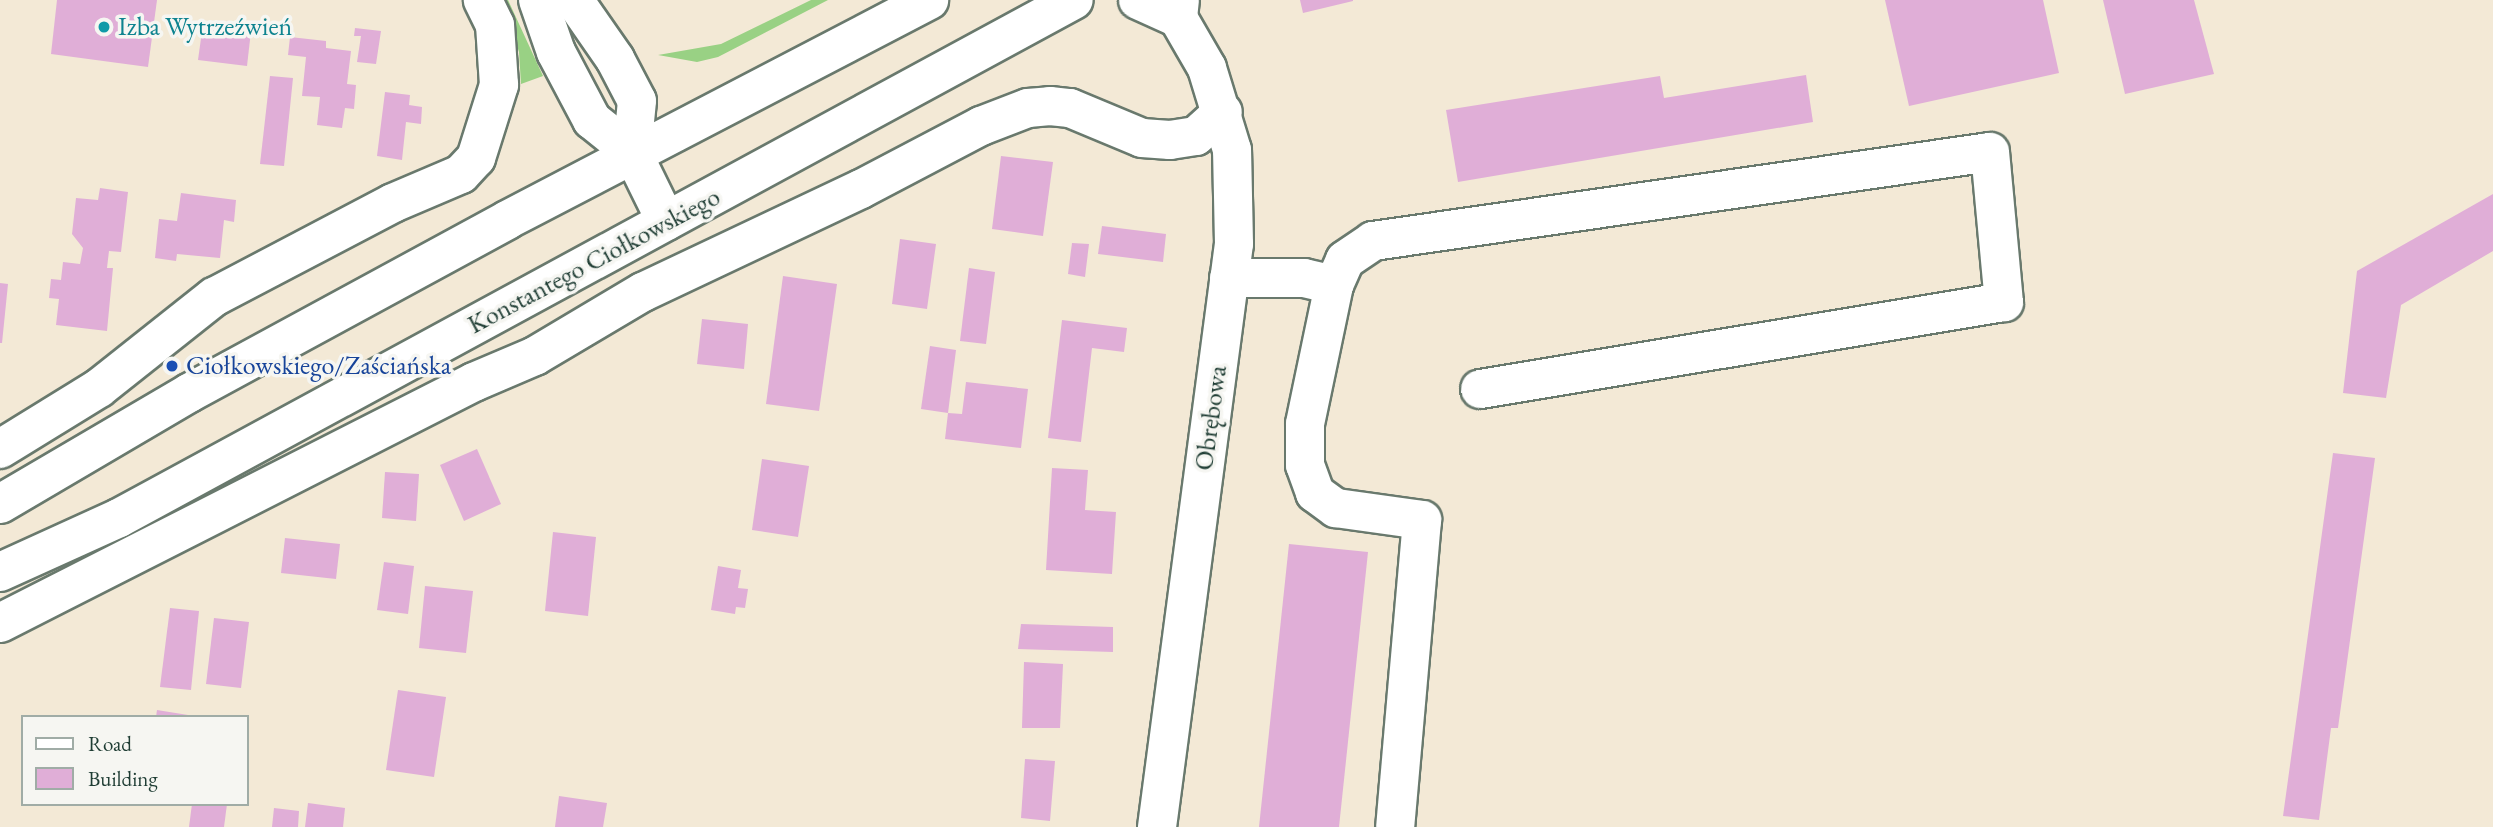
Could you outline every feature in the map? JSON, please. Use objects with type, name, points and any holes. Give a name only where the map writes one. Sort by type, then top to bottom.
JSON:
[{"type":"main road","points":[[0,449],[99,388],[214,297],[393,203],[461,174],[476,158],[492,117],[499,57],[495,25],[483,0]]},
{"type":"main road","points":[[538,0],[556,52],[592,120],[632,152],[666,221]]},
{"type":"main road","points":[[573,0],[615,59],[636,101],[632,152]]},
{"type":"main road","points":[[0,504],[189,393],[632,152],[929,0]]},
{"type":"main road","name":"Konstantego Ciołkowskiego","points":[[0,572],[119,518],[1074,0]]},
{"type":"main road","name":"Obrębowa","points":[[1138,0],[1179,9],[1207,68],[1223,112],[1234,185],[1229,278],[1157,827]]},
{"type":"main road","points":[[0,623],[474,382],[535,356],[643,292],[861,189],[981,126],[1028,108],[1050,106],[1070,108],[1142,138],[1170,140],[1196,136],[1223,112]]},
{"type":"main road","points":[[1395,827],[1422,520],[1336,508],[1315,493],[1305,465],[1305,424],[1334,285],[1345,260],[1373,241],[1990,152],[2004,302],[1480,389]]},
{"type":"main road","points":[[1229,278],[1304,278],[1334,285]]},
{"type":"green space","points":[[502,0],[508,0],[543,76],[521,84],[519,52]]},
{"type":"green space","points":[[811,0],[828,0],[718,57],[697,62],[658,55],[721,44]]},
{"type":"building","name":"Izba Wytrzeźwień","points":[[57,0],[157,0],[148,67],[51,54]]},
{"type":"building","points":[[1300,0],[1353,0],[1353,1],[1303,13]]},
{"type":"building","points":[[1885,0],[2043,0],[2059,73],[1909,106]]},
{"type":"building","points":[[2103,0],[2194,0],[2214,74],[2125,94]]},
{"type":"building","points":[[203,24],[251,31],[247,66],[198,60]]},
{"type":"building","points":[[355,28],[381,31],[376,64],[357,62],[361,36],[354,36]]},
{"type":"building","points":[[290,37],[326,41],[326,48],[351,51],[347,84],[356,85],[354,109],[345,108],[342,128],[317,125],[320,97],[302,96],[306,57],[288,55]]},
{"type":"building","points":[[1806,75],[1813,122],[1458,182],[1446,110],[1660,76],[1664,98]]},
{"type":"building","points":[[270,76],[293,78],[284,166],[260,164]]},
{"type":"building","points":[[385,92],[410,95],[409,105],[422,107],[421,124],[406,122],[402,160],[377,156]]},
{"type":"building","points":[[1001,156],[1053,162],[1043,236],[992,229]]},
{"type":"building","points":[[100,188],[128,192],[121,252],[109,251],[107,268],[113,268],[107,331],[56,325],[59,299],[49,298],[51,279],[61,280],[63,262],[80,264],[83,248],[72,234],[76,198],[98,200]]},
{"type":"building","points":[[181,193],[236,200],[234,222],[224,220],[220,258],[177,254],[176,261],[155,258],[159,219],[177,221]]},
{"type":"building","points":[[2493,194],[2493,251],[2401,305],[2386,398],[2343,393],[2357,271]]},
{"type":"building","points":[[1102,226],[1166,234],[1163,262],[1098,254]]},
{"type":"building","points":[[900,239],[936,244],[927,309],[892,304]]},
{"type":"building","points":[[1072,243],[1089,244],[1085,277],[1068,274]]},
{"type":"building","points":[[969,268],[995,272],[986,344],[960,341]]},
{"type":"building","points":[[783,276],[837,284],[819,411],[766,404]]},
{"type":"building","points":[[0,283],[8,284],[2,343],[0,343]]},
{"type":"building","points":[[702,319],[748,324],[744,369],[697,364]]},
{"type":"building","points":[[1062,320],[1127,328],[1124,352],[1092,348],[1081,442],[1048,438]]},
{"type":"building","points":[[930,346],[956,350],[948,413],[921,409]]},
{"type":"building","points":[[966,382],[1028,389],[1021,448],[945,439],[948,413],[962,414]]},
{"type":"building","points":[[477,449],[501,504],[464,521],[440,465]]},
{"type":"building","points":[[2333,453],[2375,458],[2338,728],[2331,728],[2319,820],[2283,816]]},
{"type":"building","points":[[762,459],[809,466],[798,537],[752,530]]},
{"type":"building","points":[[1052,468],[1088,470],[1085,510],[1116,512],[1112,574],[1046,570]]},
{"type":"building","points":[[385,472],[419,474],[416,521],[382,518]]},
{"type":"building","points":[[553,532],[596,537],[588,616],[545,611]]},
{"type":"building","points":[[285,538],[340,544],[336,579],[281,573]]},
{"type":"building","points":[[1289,544],[1368,552],[1339,827],[1259,827]]},
{"type":"building","points":[[384,562],[414,566],[408,614],[377,610]]},
{"type":"building","points":[[718,566],[741,570],[738,588],[748,589],[745,608],[736,607],[735,614],[711,610]]},
{"type":"building","points":[[425,586],[473,591],[466,653],[419,648]]},
{"type":"building","points":[[170,608],[199,611],[191,690],[160,687]]},
{"type":"building","points":[[214,618],[249,622],[241,688],[206,684]]},
{"type":"building","points":[[1021,624],[1113,627],[1113,652],[1018,649]]},
{"type":"building","points":[[1024,662],[1063,664],[1060,728],[1022,728]]},
{"type":"building","points":[[398,690],[446,697],[434,777],[386,770]]},
{"type":"building","points":[[157,710],[188,715],[156,715]]},
{"type":"building","points":[[1025,759],[1055,761],[1050,821],[1021,818]]},
{"type":"building","points":[[559,796],[607,803],[603,827],[555,827]]},
{"type":"building","points":[[308,803],[345,808],[343,827],[305,827]]},
{"type":"building","points":[[192,806],[227,806],[224,827],[189,827]]},
{"type":"building","points":[[274,808],[299,811],[298,827],[272,827]]},
{"type":"place","name":"Izba Wytrzeźwień","points":[[104,27]]},
{"type":"place","name":"Ciołkowskiego/Zaściańska","points":[[172,366]]}]
